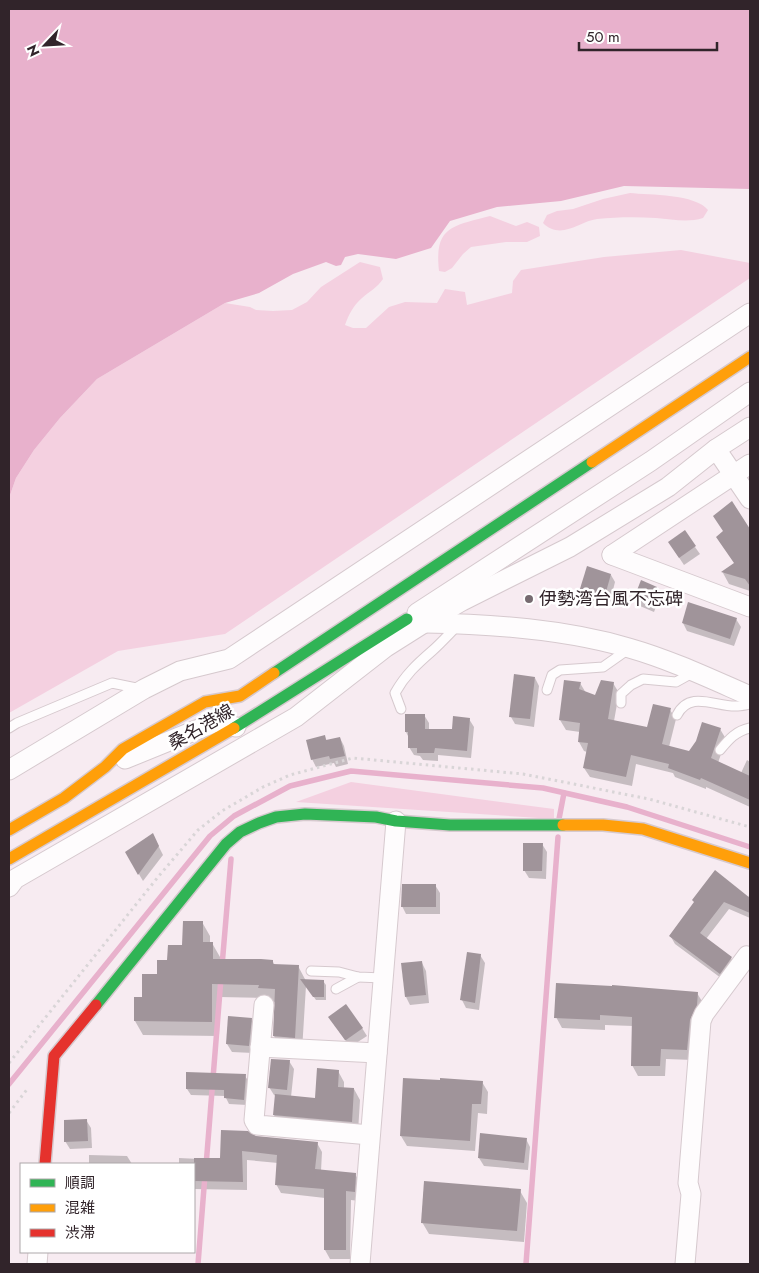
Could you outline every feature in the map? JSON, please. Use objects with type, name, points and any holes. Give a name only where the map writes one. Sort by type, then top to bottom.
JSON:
[{"type":"street","points":[[9,770],[144,689],[180,671],[229,659],[750,313]]},
{"type":"street","points":[[9,830],[64,798],[105,767],[123,749],[205,702],[240,696],[750,357]]},
{"type":"street","points":[[9,887],[15,879],[296,717],[386,647],[415,621],[750,392]]},
{"type":"street","points":[[415,621],[462,601],[570,547],[668,487],[716,449],[750,427]]},
{"type":"street","points":[[716,449],[750,499]]},
{"type":"street","points":[[750,464],[612,555],[750,607]]},
{"type":"street","points":[[415,621],[558,632],[630,648],[750,696]]},
{"type":"street","name":"桑名港線","points":[[9,859],[236,728],[415,621]]},
{"type":"street","points":[[105,767],[216,722],[236,728]]},
{"type":"street","points":[[45,1163],[54,1056],[226,844],[240,832],[276,817],[305,814],[376,817],[396,821],[450,825],[603,825],[643,829],[750,863]]},
{"type":"street","points":[[360,1264],[396,821]]},
{"type":"street","points":[[685,1264],[691,1194],[688,1182],[701,1021],[704,1014],[749,955]]},
{"type":"street","points":[[264,1005],[254,1120],[258,1125],[370,1135]]},
{"type":"street","points":[[260,1047],[376,1052]]},
{"type":"lane","points":[[401,709],[395,693],[402,680],[415,665],[460,624]]},
{"type":"lane","points":[[548,690],[552,675],[560,670],[603,667],[630,648]]},
{"type":"lane","points":[[620,703],[621,694],[631,685],[642,679],[676,682],[694,672]]},
{"type":"lane","points":[[9,728],[112,684],[144,689]]},
{"type":"lane","points":[[677,715],[680,708],[685,704],[697,701],[738,706],[750,704]]},
{"type":"lane","points":[[720,750],[730,737],[739,731],[750,728]]},
{"type":"lane","points":[[311,972],[340,972],[358,977],[383,978]]},
{"type":"lane","points":[[336,990],[358,977]]},
{"type":"path","points":[[9,1063],[198,830],[246,797],[290,775],[352,758],[523,774],[649,799],[750,827]]},
{"type":"shaded area","points":[[9,9],[750,9],[750,189],[624,186],[561,201],[497,207],[450,221],[431,248],[396,259],[358,254],[345,257],[341,265],[336,266],[326,262],[293,274],[259,293],[225,303],[97,379],[60,418],[34,450],[16,478],[9,498]]},
{"type":"shaded area","points":[[630,193],[683,198],[702,205],[708,210],[703,218],[691,220],[642,217],[604,218],[591,220],[564,230],[550,228],[543,223],[547,215],[557,211],[573,209],[603,199]]},
{"type":"shaded area","points":[[490,216],[516,226],[527,222],[539,227],[540,236],[527,242],[506,242],[471,247],[452,268],[445,272],[439,271],[438,256],[443,236],[456,226]]},
{"type":"shaded area","points":[[681,250],[750,263],[750,278],[225,634],[118,651],[9,713],[9,498],[16,478],[34,450],[60,418],[97,379],[225,303],[250,307],[256,310],[292,310],[307,302],[321,287],[360,262],[380,267],[383,279],[352,310],[345,325],[353,328],[366,328],[389,307],[405,302],[437,303],[445,289],[465,292],[467,305],[512,293],[513,281],[521,270],[604,257]]},
{"type":"shaded area","points":[[351,782],[554,809],[554,819],[296,802]]},
{"type":"building","points":[[732,501],[750,529],[750,586],[745,579],[721,572],[734,563],[716,537],[723,531],[713,516]]},
{"type":"building","points":[[685,530],[696,546],[679,558],[668,542]]},
{"type":"building","points":[[587,566],[611,574],[604,599],[579,592]]},
{"type":"building","points":[[641,580],[657,587],[649,605],[634,598]]},
{"type":"building","points":[[688,602],[737,618],[730,639],[682,623]]},
{"type":"building","points":[[514,674],[535,677],[530,719],[509,717]]},
{"type":"building","points":[[564,680],[581,682],[579,689],[595,695],[601,680],[614,682],[608,719],[647,727],[653,704],[671,708],[662,744],[689,751],[696,741],[702,722],[721,728],[711,758],[750,776],[750,800],[701,778],[700,780],[668,768],[669,764],[631,755],[626,777],[583,768],[588,743],[578,742],[580,723],[559,720]]},
{"type":"building","points":[[405,714],[425,714],[425,729],[452,729],[453,716],[470,718],[467,751],[435,748],[434,753],[417,753],[417,748],[408,748],[408,732],[405,732]]},
{"type":"building","points":[[325,735],[326,740],[340,737],[345,756],[330,759],[329,756],[311,760],[306,740]]},
{"type":"building","points":[[153,833],[159,846],[138,875],[125,852]]},
{"type":"building","points":[[523,843],[543,843],[542,871],[523,871]]},
{"type":"building","points":[[715,870],[750,898],[750,913],[724,902],[700,933],[732,957],[720,974],[669,936],[694,902],[692,900]]},
{"type":"building","points":[[402,884],[436,884],[436,907],[401,907]]},
{"type":"building","points":[[183,921],[203,921],[203,942],[213,942],[213,959],[261,959],[273,960],[273,964],[299,965],[295,1038],[273,1036],[275,989],[258,988],[259,985],[212,984],[212,1022],[134,1021],[134,997],[142,997],[142,974],[157,974],[157,960],[167,960],[168,945],[182,945]]},
{"type":"building","points":[[467,952],[481,954],[475,1003],[460,1000]]},
{"type":"building","points":[[422,961],[426,995],[405,997],[401,963]]},
{"type":"building","points":[[300,979],[324,980],[324,997],[313,997]]},
{"type":"building","points":[[556,983],[612,985],[698,992],[697,1005],[690,1020],[687,1050],[661,1049],[660,1066],[631,1066],[632,1017],[600,1015],[600,1020],[554,1018]]},
{"type":"building","points":[[346,1004],[363,1028],[345,1040],[328,1017]]},
{"type":"building","points":[[228,1016],[252,1018],[249,1046],[226,1044]]},
{"type":"building","points":[[271,1059],[290,1060],[287,1090],[268,1088]]},
{"type":"building","points":[[317,1068],[339,1070],[338,1087],[354,1088],[352,1122],[273,1115],[275,1094],[315,1098]]},
{"type":"building","points":[[186,1072],[246,1074],[244,1100],[224,1098],[224,1090],[186,1089]]},
{"type":"building","points":[[403,1078],[483,1081],[481,1104],[472,1104],[470,1141],[400,1136]]},
{"type":"building","points":[[87,1119],[88,1141],[64,1142],[64,1120]]},
{"type":"building","points":[[221,1130],[248,1131],[256,1136],[318,1142],[315,1169],[356,1173],[355,1192],[346,1191],[346,1250],[324,1250],[324,1189],[275,1185],[277,1155],[242,1151],[243,1182],[195,1181],[194,1158],[220,1158]]},
{"type":"building","points":[[480,1133],[527,1138],[524,1163],[478,1158]]},
{"type":"building","points":[[424,1181],[521,1189],[517,1231],[421,1223]]},
{"type":"waterway","points":[[9,1084],[210,836],[234,816],[290,786],[351,771],[543,788],[627,807],[750,847]]},
{"type":"waterway","points":[[559,819],[564,793]]},
{"type":"waterway","points":[[526,1264],[558,837]]},
{"type":"waterway","points":[[222,966],[231,859]]},
{"type":"waterway","points":[[206,1166],[221,978]]},
{"type":"waterway","points":[[198,1264],[205,1175]]},
{"type":"traffic: fast","points":[[274,673],[592,462]]},
{"type":"traffic: fast","points":[[234,728],[407,619]]},
{"type":"traffic: fast","points":[[96,1005],[226,844],[240,832],[259,823],[276,817],[305,814],[376,817],[396,821],[450,825],[563,825]]},
{"type":"traffic: slow","points":[[592,462],[750,357]]},
{"type":"traffic: slow","points":[[9,830],[64,798],[105,767],[123,749],[205,702],[240,696],[274,673]]},
{"type":"traffic: slow","points":[[9,859],[234,728]]},
{"type":"traffic: slow","points":[[563,825],[603,825],[643,829],[750,863]]},
{"type":"traffic: jam","points":[[45,1163],[54,1056],[96,1005]]},
{"type":"place","name":"伊勢湾台風不忘碑","points":[[529,599]]}]
